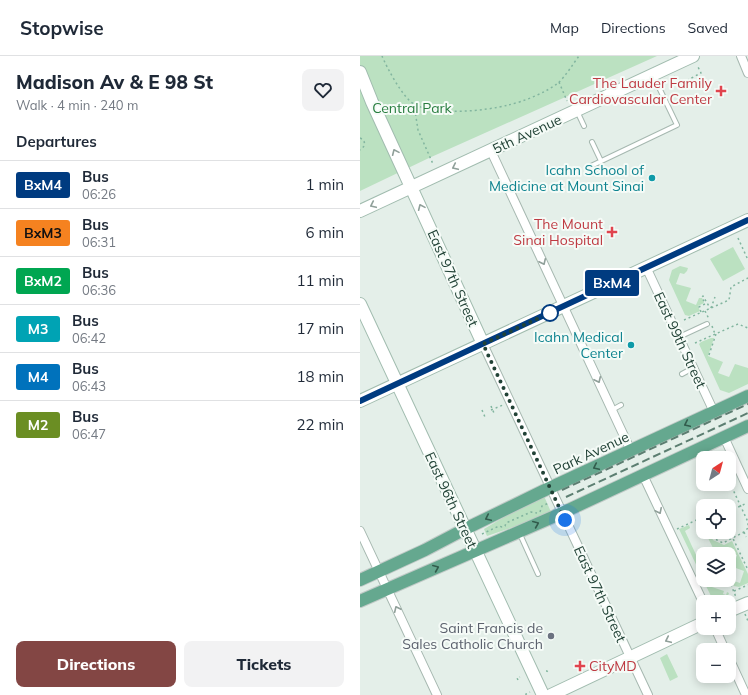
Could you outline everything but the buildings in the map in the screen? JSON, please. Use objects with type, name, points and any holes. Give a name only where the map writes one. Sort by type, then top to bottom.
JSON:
[{"type":"main road","name":"5th Avenue","points":[[360,211],[653,75],[695,61]]},
{"type":"main road","name":"East 97th Street","points":[[360,72],[411,188],[483,344]]},
{"type":"main road","points":[[360,401],[748,220]]},
{"type":"main road","name":"East 96th Street","points":[[360,304],[542,695]]},
{"type":"main road","name":"Park Avenue","points":[[360,580],[551,488],[748,396]]},
{"type":"main road","points":[[360,601],[562,513],[748,426]]},
{"type":"main road","points":[[736,610],[746,608]]},
{"type":"main road","points":[[551,695],[696,626]]},
{"type":"street","points":[[740,56],[748,72]]},
{"type":"street","points":[[490,151],[631,451]]},
{"type":"street","name":"East 99th Street","points":[[646,267],[714,412]]},
{"type":"street","name":"East 97th Street","points":[[483,344],[648,695]]},
{"type":"street","points":[[724,437],[748,488]]},
{"type":"street","points":[[642,475],[700,595]]},
{"type":"street","points":[[360,531],[437,695]]},
{"type":"street","points":[[736,673],[746,695]]},
{"type":"lane","points":[[591,166],[676,124],[653,75]]},
{"type":"lane","points":[[577,110],[584,126]]},
{"type":"lane","points":[[592,142],[601,161]]},
{"type":"lane","points":[[679,337],[707,324]]},
{"type":"lane","points":[[682,374],[693,368]]},
{"type":"lane","points":[[612,410],[621,405]]},
{"type":"lane","points":[[519,532],[538,574]]},
{"type":"path","points":[[382,56],[397,83],[414,104],[418,130],[432,164]]},
{"type":"path","points":[[414,104],[430,109],[447,111],[480,110],[510,105],[538,94],[559,82],[579,56]]},
{"type":"path","points":[[674,76],[678,84],[701,73],[695,61]]},
{"type":"path","points":[[559,82],[567,101]]},
{"type":"path","points":[[360,138],[365,143],[364,147],[360,150]]},
{"type":"path","points":[[738,238],[748,260]]},
{"type":"path","points":[[684,320],[729,300],[730,287],[748,278]]},
{"type":"path","points":[[702,312],[699,307],[705,304],[702,297],[703,296],[711,308]]},
{"type":"path","points":[[711,308],[715,297]]},
{"type":"path","points":[[705,311],[716,334],[709,355]]},
{"type":"path","points":[[695,343],[738,324],[748,328]]},
{"type":"path","points":[[492,410],[503,405]]},
{"type":"path","points":[[491,406],[494,413]]},
{"type":"path","points":[[482,410],[485,417]]},
{"type":"path","points":[[733,491],[748,522],[748,528],[736,536]]},
{"type":"path","points":[[482,534],[500,524],[504,527],[506,523],[531,511],[538,513],[542,506],[549,503]]},
{"type":"path","points":[[736,508],[745,504]]},
{"type":"path","points":[[677,528],[696,520]]},
{"type":"path","points":[[744,532],[746,537]]},
{"type":"path","points":[[715,539],[723,543],[731,539]]},
{"type":"path","points":[[733,539],[748,570]]},
{"type":"path","points":[[734,591],[748,584]]},
{"type":"path","points":[[732,587],[735,595]]},
{"type":"path","points":[[746,608],[748,621]]},
{"type":"path","points":[[518,680],[520,677]]},
{"type":"path","points":[[526,695],[530,692]]},
{"type":"green space","name":"Central Park","points":[[360,56],[657,56],[429,158],[360,191]]},
{"type":"green space","points":[[733,247],[745,269],[723,281],[710,259]]},
{"type":"green space","points":[[680,266],[688,268],[684,274],[680,273],[676,284],[691,288],[686,301],[696,305],[699,298],[702,298],[704,303],[698,306],[700,311],[689,316],[685,315],[669,280],[672,270]]},
{"type":"green space","points":[[714,338],[708,356],[723,362],[718,373],[729,377],[735,364],[748,368],[748,384],[729,393],[720,390],[699,344]]},
{"type":"green space","points":[[544,496],[551,512],[537,519],[487,536],[484,529],[529,502]]},
{"type":"green space","points":[[689,525],[690,528],[685,531],[696,555],[696,564],[679,529]]},
{"type":"green space","points":[[708,539],[712,539],[724,545],[732,541],[735,547],[712,547]]},
{"type":"green space","points":[[736,549],[748,574],[748,583],[739,587],[736,586],[736,582],[740,583],[744,571],[736,568]]},
{"type":"green space","points":[[706,587],[712,587],[724,591],[723,594],[726,595],[710,595]]},
{"type":"green space","points":[[667,654],[678,677],[670,681],[660,658]]},
{"type":"railway","points":[[562,490],[748,404]]},
{"type":"railway","points":[[566,497],[748,413]]},
{"type":"bus line","name":"BxM4","points":[[360,401],[748,220]]},
{"type":"place","name":"The Lauder Family Cardiovascular Center","points":[[721,91]]},
{"type":"place","name":"Icahn School of Medicine at Mount Sinai","points":[[652,178]]},
{"type":"place","name":"The Mount Sinai Hospital","points":[[612,232]]},
{"type":"place","name":"Icahn Medical Center","points":[[631,345]]},
{"type":"place","name":"Saint Francis de Sales Catholic Church","points":[[551,636]]},
{"type":"place","name":"CityMD","points":[[580,666]]},
{"type":"route","points":[[550,313],[483,344],[565,520]]}]
